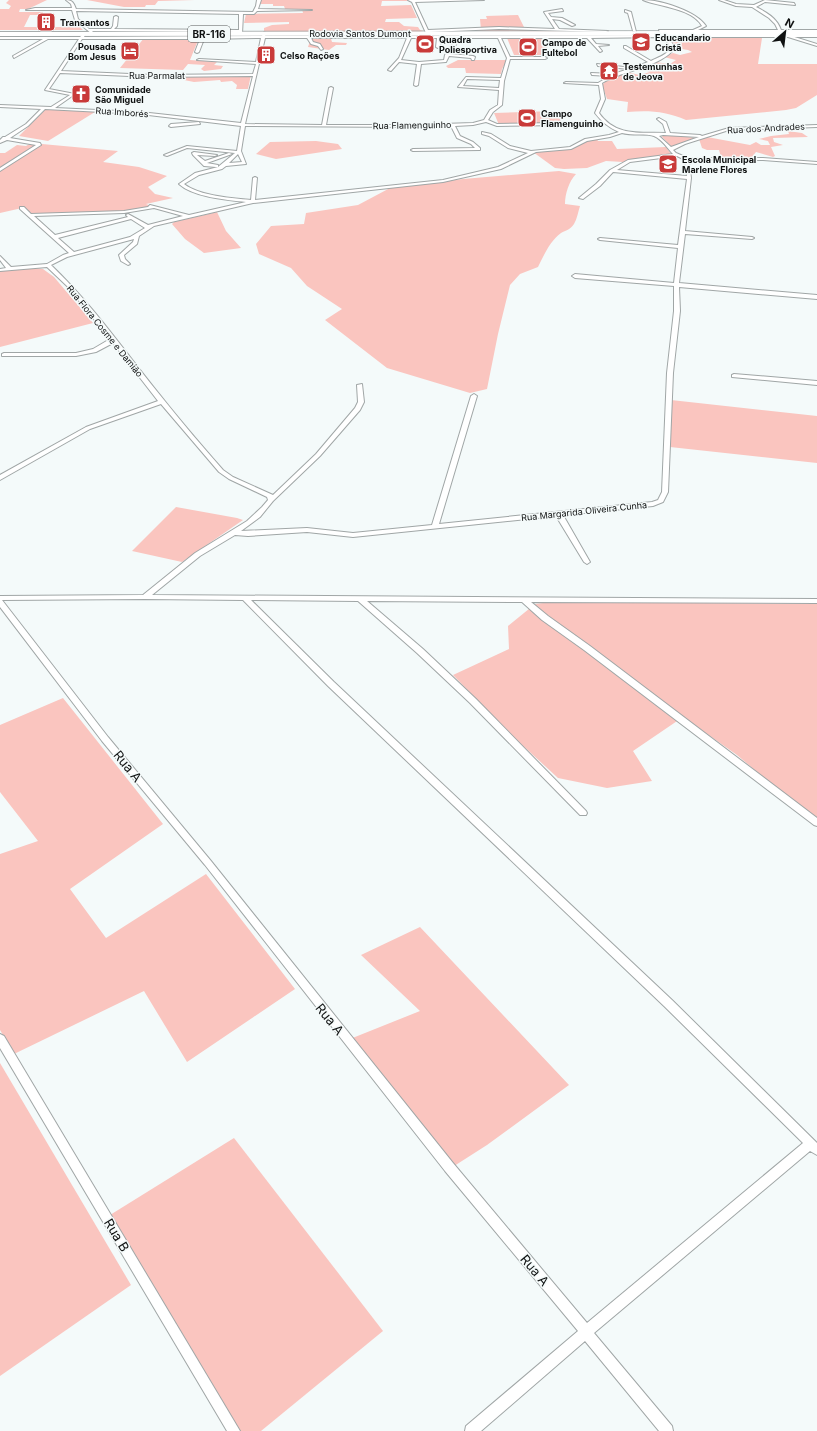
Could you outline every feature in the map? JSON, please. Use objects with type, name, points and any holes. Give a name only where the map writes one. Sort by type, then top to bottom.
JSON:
[{"type":"highway","name":"Rodovia Santos Dumont","points":[[0,34],[240,32],[263,35],[428,32],[817,32]]},
{"type":"street","points":[[64,0],[69,0],[73,4],[76,19],[86,34]]},
{"type":"street","points":[[35,9],[254,13],[259,0]]},
{"type":"street","points":[[482,0],[412,1],[428,32],[496,28],[817,36]]},
{"type":"street","points":[[645,0],[678,9],[702,22],[704,26],[694,30]]},
{"type":"street","points":[[721,0],[740,5],[754,6],[766,1],[794,4]]},
{"type":"street","points":[[754,6],[768,15],[780,32]]},
{"type":"street","points":[[97,16],[99,10]]},
{"type":"street","points":[[255,10],[310,10]]},
{"type":"street","points":[[558,30],[546,12],[562,10]]},
{"type":"street","points":[[626,11],[629,12],[634,31]]},
{"type":"street","points":[[0,38],[47,37],[112,30],[240,32],[241,13]]},
{"type":"street","points":[[550,18],[561,17],[559,16]]},
{"type":"street","points":[[112,30],[115,26],[116,17]]},
{"type":"street","points":[[555,18],[567,21],[573,25]]},
{"type":"street","points":[[86,34],[202,38],[263,35],[309,38],[409,38],[460,36],[588,36],[665,33],[694,30],[780,32]]},
{"type":"street","points":[[566,83],[600,84],[615,76],[668,55],[673,48],[665,33]]},
{"type":"street","points":[[14,38],[30,34]]},
{"type":"street","points":[[52,108],[73,93],[47,91],[86,34]]},
{"type":"street","points":[[253,202],[206,194],[186,188],[181,184],[197,174],[220,168],[238,152],[263,35]]},
{"type":"street","points":[[399,61],[419,63],[444,62],[460,36]]},
{"type":"street","points":[[588,36],[600,51]]},
{"type":"street","points":[[789,36],[817,45]]},
{"type":"street","points":[[14,57],[47,37]]},
{"type":"street","points":[[438,48],[439,37]]},
{"type":"street","points":[[498,37],[509,58],[500,89],[500,105],[490,111],[486,121],[497,125],[561,124]]},
{"type":"street","points":[[197,52],[202,38]]},
{"type":"street","points":[[309,38],[312,43],[319,45],[321,49]]},
{"type":"street","points":[[390,70],[399,61],[409,38]]},
{"type":"street","points":[[595,45],[607,45]]},
{"type":"street","points":[[625,47],[651,62]]},
{"type":"street","points":[[447,55],[473,57],[473,59]]},
{"type":"street","points":[[509,58],[545,58]]},
{"type":"street","points":[[198,60],[258,63]]},
{"type":"street","points":[[416,85],[419,63]]},
{"type":"street","points":[[598,65],[634,68]]},
{"type":"street","name":"Rua Parmalat","points":[[59,72],[153,76],[255,75]]},
{"type":"street","points":[[592,74],[615,76]]},
{"type":"street","points":[[500,89],[460,87],[466,78],[502,79]]},
{"type":"street","points":[[600,84],[603,99],[597,113],[609,125],[621,132]]},
{"type":"street","points":[[324,126],[331,88]]},
{"type":"street","name":"Rua Imborés","points":[[0,106],[140,113],[243,125]]},
{"type":"street","points":[[0,142],[27,125],[44,108]]},
{"type":"street","points":[[659,119],[665,123],[668,134]]},
{"type":"street","name":"Rua Flamenguinho","points":[[243,125],[453,125],[486,121]]},
{"type":"street","points":[[187,124],[222,123]]},
{"type":"street","points":[[470,124],[509,147],[530,152],[571,148],[586,140],[610,136],[621,132],[655,135],[668,134],[704,136]]},
{"type":"street","points":[[413,150],[479,149],[472,143],[458,137],[453,125]]},
{"type":"street","name":"Rua dos Andrades","points":[[671,149],[704,136],[736,128],[817,126]]},
{"type":"street","points":[[0,133],[12,134]]},
{"type":"street","points":[[655,135],[677,155]]},
{"type":"street","points":[[0,137],[40,144],[0,170]]},
{"type":"street","points":[[166,155],[187,147],[238,152]]},
{"type":"street","points":[[204,163],[238,152]]},
{"type":"street","points":[[225,165],[245,163],[238,152]]},
{"type":"street","points":[[0,270],[48,265],[58,258],[137,236],[152,225],[189,216],[253,202],[439,182],[499,168],[530,152]]},
{"type":"street","points":[[219,166],[210,166],[204,163],[194,153],[230,154]]},
{"type":"street","points":[[581,198],[625,162],[634,159],[677,155],[690,159],[769,160],[817,163]]},
{"type":"street","name":"Rua Margarida Oliveira Cunha","points":[[235,533],[248,534],[307,530],[353,535],[653,504],[661,501],[664,497],[670,373],[677,311],[676,284],[690,159]]},
{"type":"street","points":[[612,172],[689,178]]},
{"type":"street","points":[[253,202],[255,178]]},
{"type":"street","points":[[145,204],[189,216]]},
{"type":"street","points":[[29,215],[124,212],[154,207]]},
{"type":"street","points":[[22,208],[73,254]]},
{"type":"street","points":[[124,212],[149,228]]},
{"type":"street","points":[[54,237],[132,217]]},
{"type":"street","points":[[682,232],[752,238]]},
{"type":"street","points":[[128,264],[123,260],[121,255],[135,243],[137,236]]},
{"type":"street","points":[[600,239],[680,247]]},
{"type":"street","points":[[0,257],[10,268]]},
{"type":"street","name":"Rua Flora Cosme e Damião","points":[[48,265],[78,296],[162,402],[221,471],[231,478],[270,496],[271,500]]},
{"type":"street","points":[[575,276],[817,296]]},
{"type":"street","points":[[4,355],[59,356],[84,354],[98,350],[113,340]]},
{"type":"street","points":[[734,376],[817,383]]},
{"type":"street","points":[[145,597],[167,577],[205,549],[235,533],[266,508],[271,500],[318,455],[358,409],[361,402],[360,385]]},
{"type":"street","points":[[435,526],[474,396]]},
{"type":"street","points":[[0,478],[88,428],[162,402]]},
{"type":"street","points":[[558,513],[587,562]]},
{"type":"street","points":[[244,597],[331,684],[668,1003],[814,1147],[586,1332],[471,1431]]},
{"type":"street","points":[[0,598],[244,597],[817,601]]},
{"type":"street","points":[[361,599],[420,651],[473,701],[583,813]]},
{"type":"street","points":[[525,600],[545,618],[593,652],[817,823]]},
{"type":"street","points":[[805,601],[817,608]]},
{"type":"street","name":"Rua A","points":[[0,602],[105,739],[208,863],[444,1161],[667,1431]]},
{"type":"street","name":"Rua B","points":[[0,1039],[234,1431]]},
{"type":"shaded area","points":[[9,0],[47,0],[28,9],[20,9],[19,12],[43,12],[43,15],[30,15],[24,27],[80,27],[83,30],[0,30],[0,9],[9,9],[11,6],[6,3]]},
{"type":"shaded area","points":[[87,0],[195,0],[158,1],[155,5],[146,5],[145,7],[124,7]]},
{"type":"shaded area","points":[[260,0],[407,0],[410,1],[382,1],[381,6],[411,5],[417,18],[386,19],[385,22],[399,22],[404,26],[418,27],[420,30],[424,31],[264,32],[264,28],[272,25],[289,24],[289,22],[244,23],[246,14],[303,13],[302,9],[285,9],[284,6],[261,4]]},
{"type":"shaded area","points":[[518,15],[525,29],[484,29],[576,32],[470,31],[481,30],[480,19],[487,19],[486,16]]},
{"type":"shaded area","points":[[144,38],[199,38],[190,60],[217,62],[214,65],[223,66],[221,69],[204,71],[201,69],[205,65],[188,64],[183,70],[120,68]]},
{"type":"shaded area","points":[[311,38],[331,39],[332,42],[347,43],[346,45],[336,45],[329,50],[308,47]]},
{"type":"shaded area","name":"Campo de Fultebol","points":[[507,38],[542,38],[551,55],[514,55]]},
{"type":"shaded area","points":[[669,38],[762,38],[758,64],[817,64],[817,95],[796,108],[786,110],[686,120],[657,112],[627,112],[628,102],[607,99],[602,85],[606,81],[628,72],[639,75],[650,72],[638,68],[655,62],[670,64],[676,60],[664,57],[673,53],[680,55],[692,52],[676,48]]},
{"type":"shaded area","points":[[458,60],[507,60],[501,74],[466,73],[465,68],[448,68],[446,66]]},
{"type":"shaded area","points":[[251,75],[248,89],[236,89],[237,85],[232,81],[221,82],[220,80],[194,82],[179,79],[182,76]]},
{"type":"shaded area","points":[[46,109],[95,112],[48,141],[19,136]]},
{"type":"shaded area","name":"Campo Flamenguinho","points":[[555,111],[562,123],[499,125],[494,113]]},
{"type":"shaded area","points":[[788,131],[802,133],[808,137],[773,138],[774,142],[783,145],[771,147],[775,156],[773,157],[756,152],[751,158],[723,158],[721,157],[719,150],[707,150],[702,148],[699,139],[707,137],[750,145],[756,142],[761,145],[770,145],[768,141],[759,139],[789,134]]},
{"type":"shaded area","points":[[663,135],[698,138],[672,147],[662,137]]},
{"type":"shaded area","points":[[596,138],[598,141],[612,141],[617,149],[666,147],[671,154],[623,162],[606,161],[587,168],[564,169],[555,168],[533,152],[568,149]]},
{"type":"shaded area","points":[[316,141],[338,144],[342,149],[276,159],[256,154],[270,142]]},
{"type":"shaded area","points":[[31,143],[118,151],[103,162],[139,167],[167,176],[148,187],[155,194],[173,198],[146,204],[154,207],[122,212],[29,215],[22,208],[0,213],[0,153],[5,153],[17,145],[26,146]]},
{"type":"shaded area","points":[[559,171],[576,174],[571,180],[568,188],[565,204],[580,206],[577,218],[571,228],[557,236],[548,248],[538,267],[520,274],[510,285],[487,389],[470,393],[387,368],[325,320],[342,309],[307,286],[291,268],[259,254],[256,244],[271,226],[304,224],[306,213],[358,205],[390,188],[463,179]]},
{"type":"shaded area","points":[[217,212],[226,231],[241,248],[204,253],[185,239],[172,224],[174,222]]},
{"type":"shaded area","points":[[27,267],[43,269],[54,277],[93,323],[0,347],[0,271]]},
{"type":"shaded area","points":[[671,400],[817,416],[817,463],[670,447]]},
{"type":"shaded area","points":[[176,507],[243,520],[182,562],[132,551]]},
{"type":"shaded area","points":[[551,602],[817,604],[817,823],[737,755],[683,717],[633,751],[652,781],[607,788],[558,778],[508,732],[453,675],[509,649],[508,626],[535,604]]},
{"type":"shaded area","points":[[63,698],[163,824],[70,889],[106,938],[206,874],[295,989],[187,1062],[144,991],[14,1054],[0,1030],[0,854],[38,841],[0,792],[0,725]]},
{"type":"shaded area","points":[[420,927],[569,1085],[487,1145],[451,1168],[350,1039],[420,1011],[361,955]]},
{"type":"shaded area","points":[[0,1063],[131,1285],[0,1376]]},
{"type":"shaded area","points":[[234,1138],[383,1331],[261,1431],[240,1431],[110,1215]]},
{"type":"place","name":"Transantos","points":[[46,22]]},
{"type":"place","name":"Educandario Cristã","points":[[641,42]]},
{"type":"place","name":"Quadra Poliesportiva","points":[[425,44]]},
{"type":"place","name":"Campo de Fultebol","points":[[528,47]]},
{"type":"place","name":"Pousada Bom Jesus","points":[[130,51]]},
{"type":"place","name":"Celso Rações","points":[[266,55]]},
{"type":"place","name":"Testemunhas de Jeova","points":[[609,71]]},
{"type":"place","name":"Comunidade São Miguel","points":[[81,94]]},
{"type":"place","name":"Campo Flamenguinho","points":[[527,118]]},
{"type":"place","name":"Escola Municipal Marlene Flores","points":[[668,164]]}]
